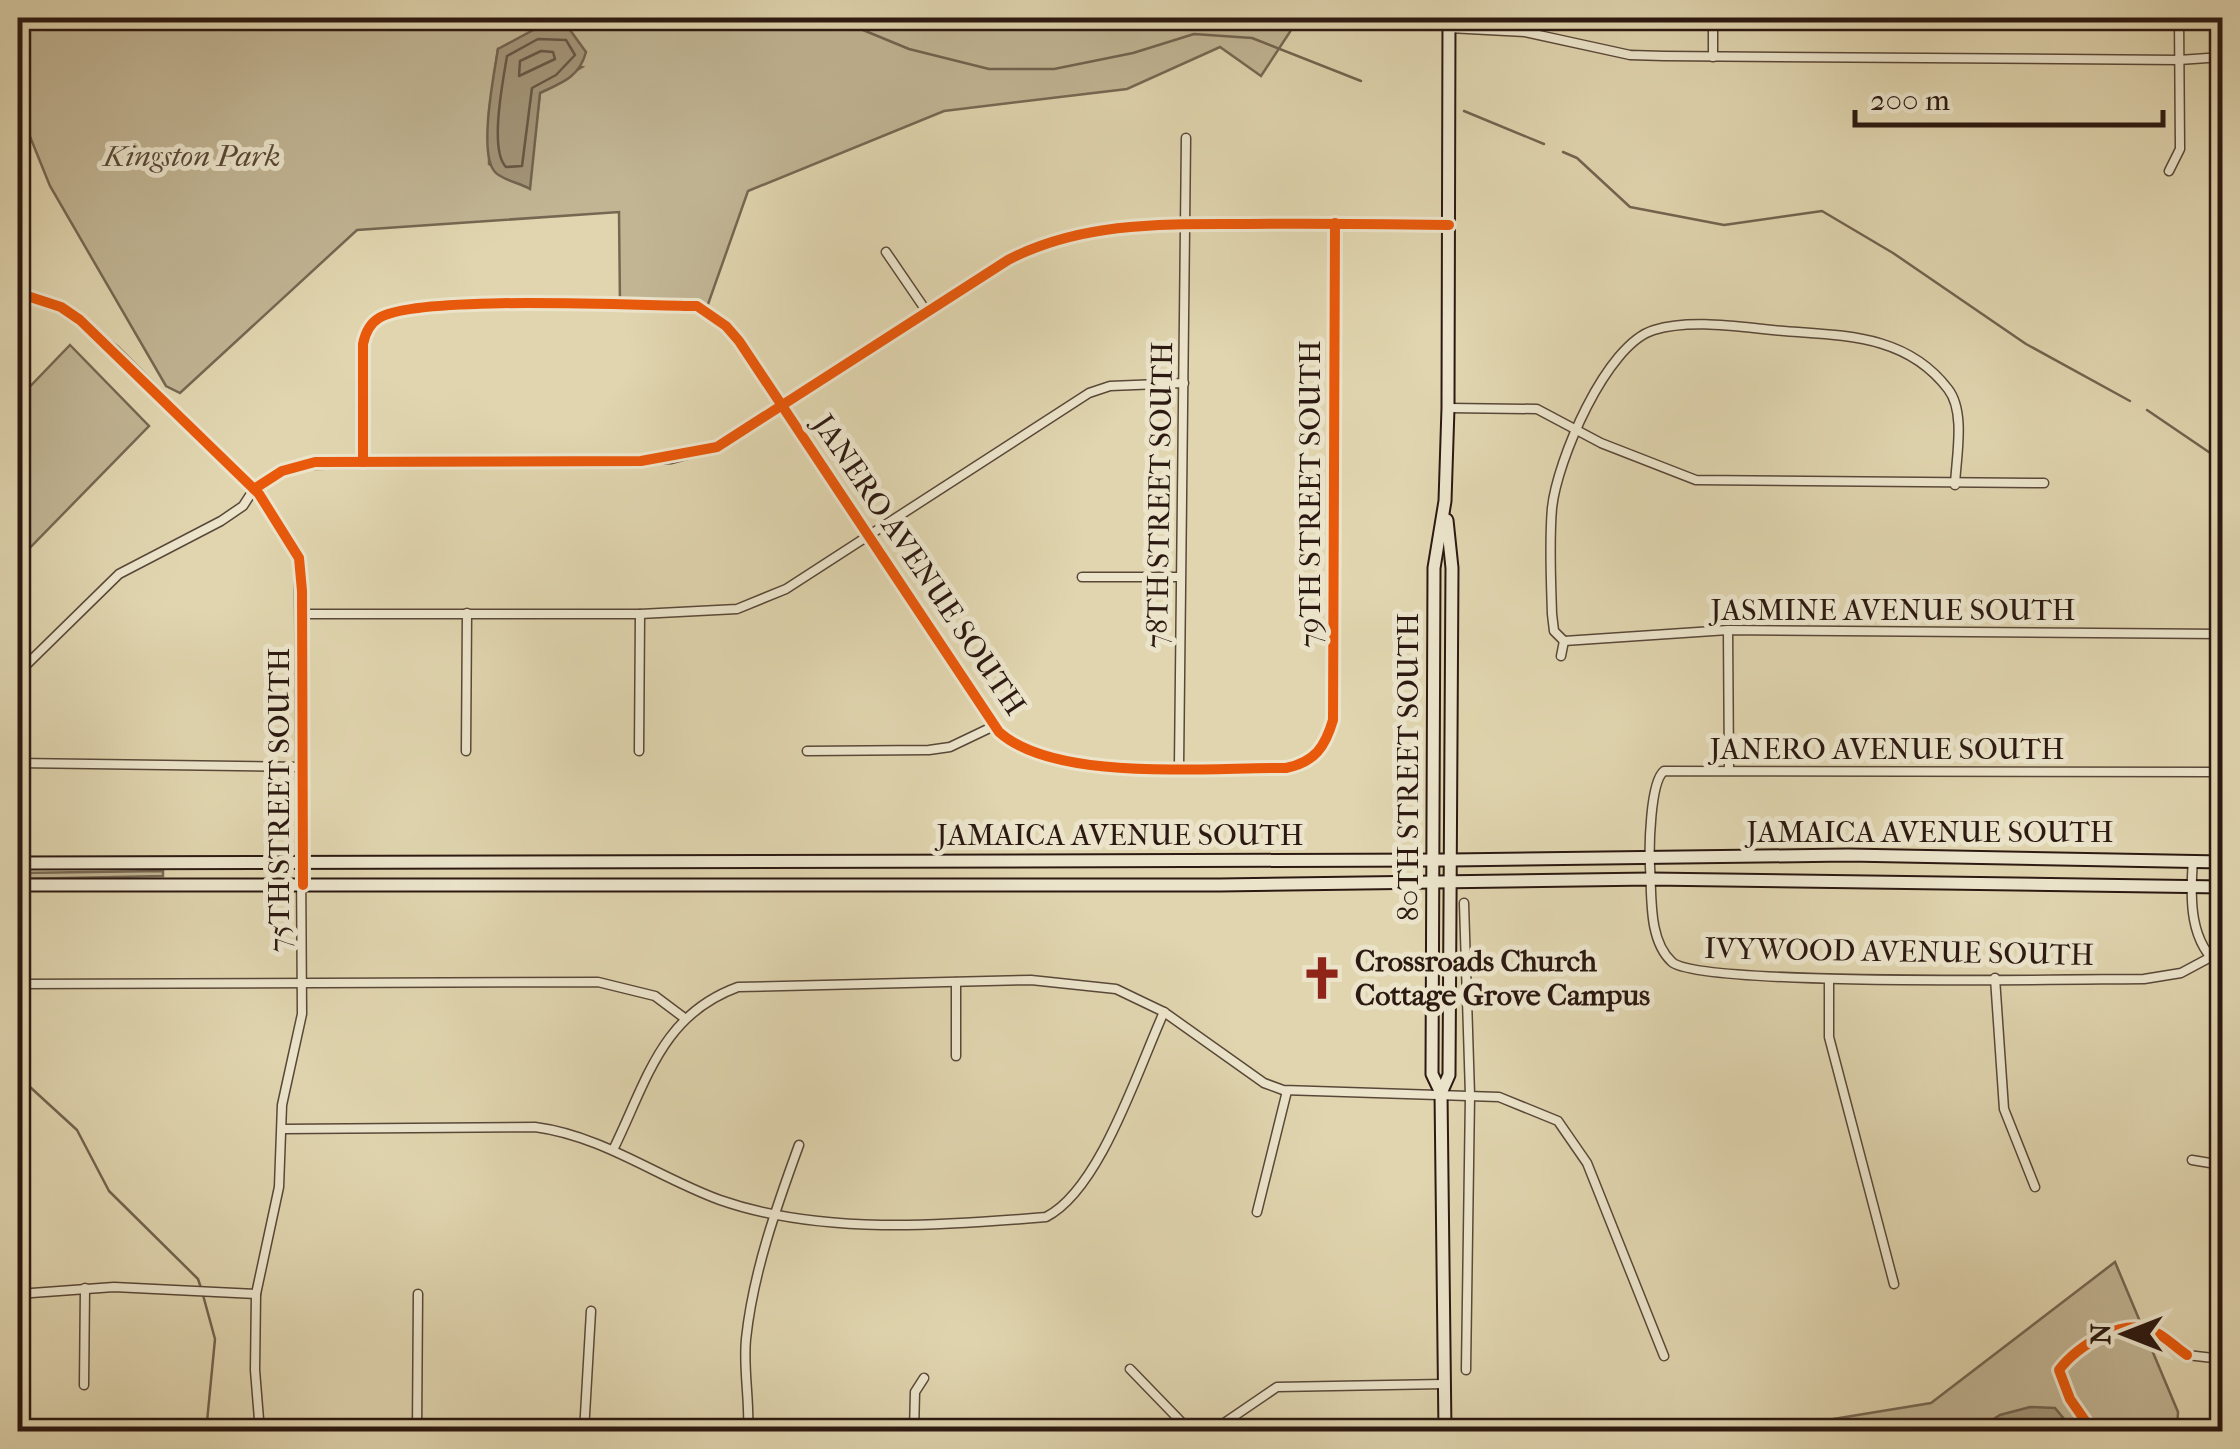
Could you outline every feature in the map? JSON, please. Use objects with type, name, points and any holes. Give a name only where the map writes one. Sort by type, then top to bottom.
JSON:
[{"type":"main road","name":"80TH STREET SOUTH","points":[[1445,1432],[1440,1094],[1432,1074],[1431,860],[1434,568],[1445,501],[1448,408],[1450,23]]},
{"type":"main road","name":"80TH STREET SOUTH","points":[[1440,1094],[1448,1076],[1451,880],[1452,568],[1445,501]]},
{"type":"main road","name":"JAMAICA AVENUE SOUTH","points":[[18,863],[1649,857],[2222,862]]},
{"type":"main road","name":"JAMAICA AVENUE SOUTH","points":[[18,885],[1651,880],[2222,887]]},
{"type":"street","points":[[1713,18],[1713,56]]},
{"type":"street","points":[[2170,171],[2180,149],[2179,18]]},
{"type":"street","points":[[1450,23],[1525,32],[1630,55],[2179,60],[2222,57]]},
{"type":"street","name":"78TH STREET SOUTH","points":[[1179,767],[1186,138]]},
{"type":"street","name":"79TH STREET SOUTH","points":[[1312,760],[1328,739],[1333,720],[1335,223]]},
{"type":"street","points":[[18,673],[118,574],[221,521],[242,506],[254,490],[296,466],[671,458],[716,447],[1008,260],[1059,238],[1107,228],[1185,224],[1449,225]]},
{"type":"street","points":[[886,252],[927,312]]},
{"type":"street","name":"75TH STREET SOUTH","points":[[18,293],[60,307],[80,320],[254,490],[299,558],[302,1014],[282,1106],[280,1187],[256,1294],[255,1370],[260,1432]]},
{"type":"street","name":"JANERO AVENUE SOUTH","points":[[362,462],[366,333],[378,318],[418,308],[697,306],[726,326],[994,726],[1013,745],[1054,762],[1286,768],[1312,760]]},
{"type":"street","points":[[1561,656],[1564,641],[1554,631],[1552,614],[1552,506],[1559,472],[1613,364],[1628,346],[1655,329],[1686,326],[1848,335],[1886,342],[1908,353],[1950,391],[1957,415],[1955,486]]},
{"type":"street","points":[[302,614],[640,614],[737,609],[765,600],[1089,393],[1110,386],[1184,383]]},
{"type":"street","points":[[1448,408],[1537,409],[1696,480],[1955,486],[2044,483]]},
{"type":"street","points":[[1082,577],[1180,577]]},
{"type":"street","points":[[466,751],[468,613]]},
{"type":"street","points":[[639,752],[640,614]]},
{"type":"street","points":[[1728,630],[1729,770]]},
{"type":"street","name":"JASMINE AVENUE SOUTH","points":[[1564,641],[1728,630],[2222,634]]},
{"type":"street","points":[[806,751],[929,750],[950,747],[994,726]]},
{"type":"street","points":[[18,764],[302,767]]},
{"type":"street","name":"JANERO AVENUE SOUTH","points":[[1651,880],[1649,857],[1658,776],[1664,772],[2222,772]]},
{"type":"street","points":[[2193,860],[2191,884],[2197,936],[2210,958],[2222,968]]},
{"type":"street","name":"IVYWOOD AVENUE SOUTH","points":[[1651,880],[1654,924],[1672,962],[1705,974],[1829,980],[2144,978],[2181,973],[2210,958]]},
{"type":"street","name":"80TH STREET SOUTH","points":[[1464,903],[1470,1095],[1466,1370]]},
{"type":"street","points":[[1995,978],[2004,1109],[2034,1187]]},
{"type":"street","points":[[612,1150],[668,1038],[683,1017],[706,998],[738,987],[1031,980],[1116,989],[1164,1012],[1264,1083],[1286,1091],[1470,1095],[1512,1100],[1558,1121],[1587,1164],[1664,1356]]},
{"type":"street","points":[[1829,980],[1829,1037],[1894,1284]]},
{"type":"street","points":[[18,984],[598,982],[656,996],[683,1017]]},
{"type":"street","points":[[956,982],[956,1056]]},
{"type":"street","points":[[283,1129],[535,1126],[612,1150],[716,1198],[774,1216],[874,1222],[1046,1217],[1062,1209],[1094,1174],[1164,1012]]},
{"type":"street","points":[[1256,1212],[1286,1091]]},
{"type":"street","points":[[748,1432],[746,1345],[750,1309],[774,1216],[798,1145]]},
{"type":"street","points":[[2192,1160],[2222,1165]]},
{"type":"street","points":[[84,1384],[85,1288]]},
{"type":"street","points":[[18,1294],[85,1288],[193,1288],[256,1294]]},
{"type":"street","points":[[417,1432],[418,1294]]},
{"type":"street","points":[[584,1432],[591,1311]]},
{"type":"street","points":[[2187,1355],[2222,1359]]},
{"type":"street","points":[[1130,1369],[1192,1432]]},
{"type":"street","points":[[914,1432],[915,1392],[924,1378]]},
{"type":"street","points":[[1211,1432],[1278,1388],[1444,1384]]},
{"type":"green space","name":"Kingston Park","points":[[18,18],[1299,18],[1261,76],[1220,47],[1127,89],[944,111],[748,191],[706,310],[620,306],[619,212],[357,230],[180,393],[166,386],[50,186],[18,107]],"holes":[[[498,49],[582,67],[540,92],[529,188],[489,164],[489,112]]]},
{"type":"green space","points":[[70,345],[149,426],[18,560],[18,399]]},
{"type":"green space","points":[[163,871],[163,876],[18,879],[18,873]]},
{"type":"green space","points":[[2115,1262],[2178,1412],[2177,1432],[1753,1432],[1931,1403]]},
{"type":"green space","points":[[1473,1423],[1564,1424],[1590,1431],[1473,1431]]},
{"type":"water","points":[[537,28],[570,30],[586,52],[574,74],[540,93],[530,189],[495,172],[490,163],[487,132],[498,49]]},
{"type":"water","points":[[2030,1407],[2055,1408],[2074,1431],[1975,1431],[2000,1415]]},
{"type":"waterway","points":[[834,18],[909,49],[989,69],[1054,69],[1133,53],[1194,34],[1252,38],[1361,81]]},
{"type":"waterway","points":[[1464,111],[1544,144]]},
{"type":"waterway","points":[[1563,152],[1577,158],[1630,207],[1724,225],[1822,211],[1893,253],[2026,344],[2130,401]]},
{"type":"waterway","points":[[2147,410],[2222,461]]},
{"type":"waterway","points":[[18,1076],[77,1130],[109,1191],[198,1279],[201,1288]]},
{"type":"waterway","points":[[203,1295],[215,1339],[206,1432]]},
{"type":"cycle path","points":[[363,462],[363,344],[368,329],[379,318],[436,306],[481,304],[697,306],[726,326],[739,341],[999,732],[1025,748],[1095,766],[1177,770],[1286,768],[1317,752],[1333,720],[1335,223]]},
{"type":"cycle path","points":[[254,489],[282,471],[315,462],[641,461],[717,447],[1008,260],[1036,247],[1095,231],[1156,225],[1449,225]]},
{"type":"cycle path","points":[[18,293],[61,307],[80,320],[259,494],[299,558],[303,885]]},
{"type":"cycle path","points":[[2093,1432],[2070,1399],[2059,1370],[2077,1352],[2115,1331],[2142,1328],[2159,1334],[2187,1355]]},
{"type":"place","name":"Crossroads Church Cottage Grove Campus","points":[[1322,978]]}]
